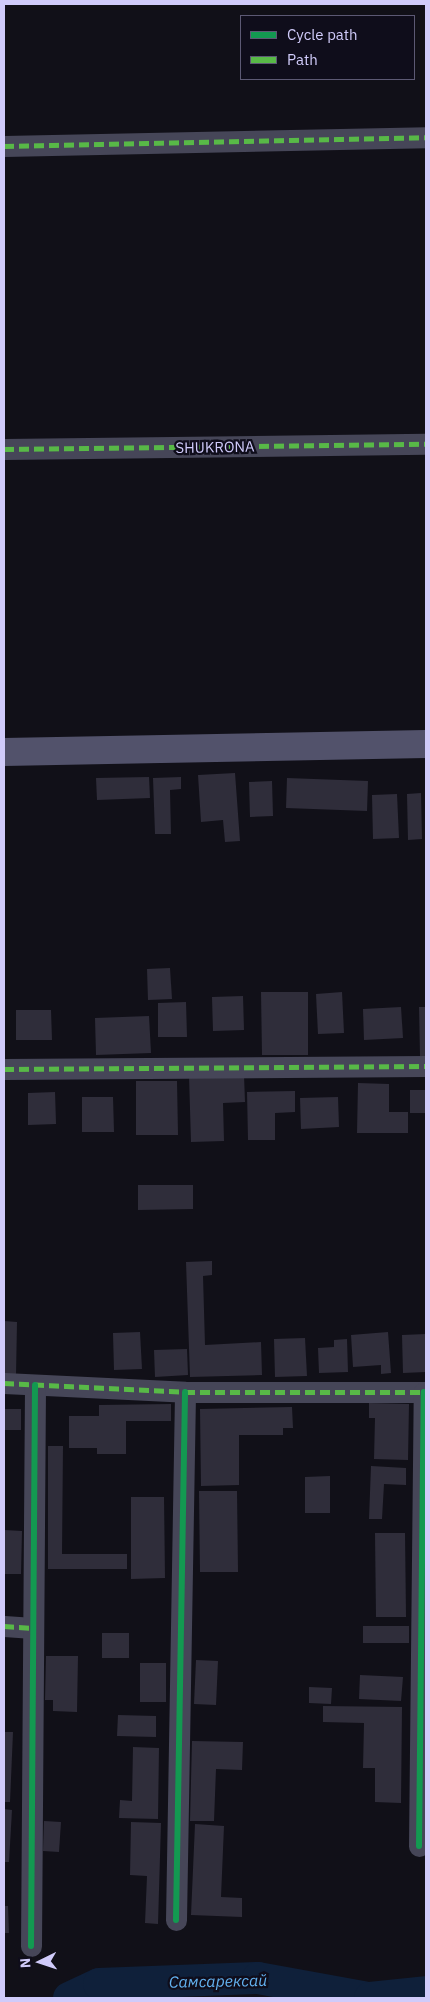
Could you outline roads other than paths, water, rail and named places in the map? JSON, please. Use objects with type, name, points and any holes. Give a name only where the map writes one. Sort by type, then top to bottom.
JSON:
[{"type":"main road","points":[[4,752],[426,744]]},
{"type":"street","points":[[4,146],[426,137]]},
{"type":"street","name":"SHUKRONA","points":[[4,449],[426,444]]},
{"type":"street","points":[[4,1069],[426,1066]]},
{"type":"street","points":[[4,1383],[185,1392],[425,1392],[419,1846]]},
{"type":"street","points":[[31,1946],[35,1385]]},
{"type":"street","points":[[176,1920],[185,1392]]},
{"type":"street","points":[[4,1626],[33,1628]]},
{"type":"waterway","name":"Самсарексай","points":[[69,1998],[99,1984],[258,1978],[368,1998]]},
{"type":"waterway","name":"Самсарексай","points":[[370,1998],[426,1992]]}]
